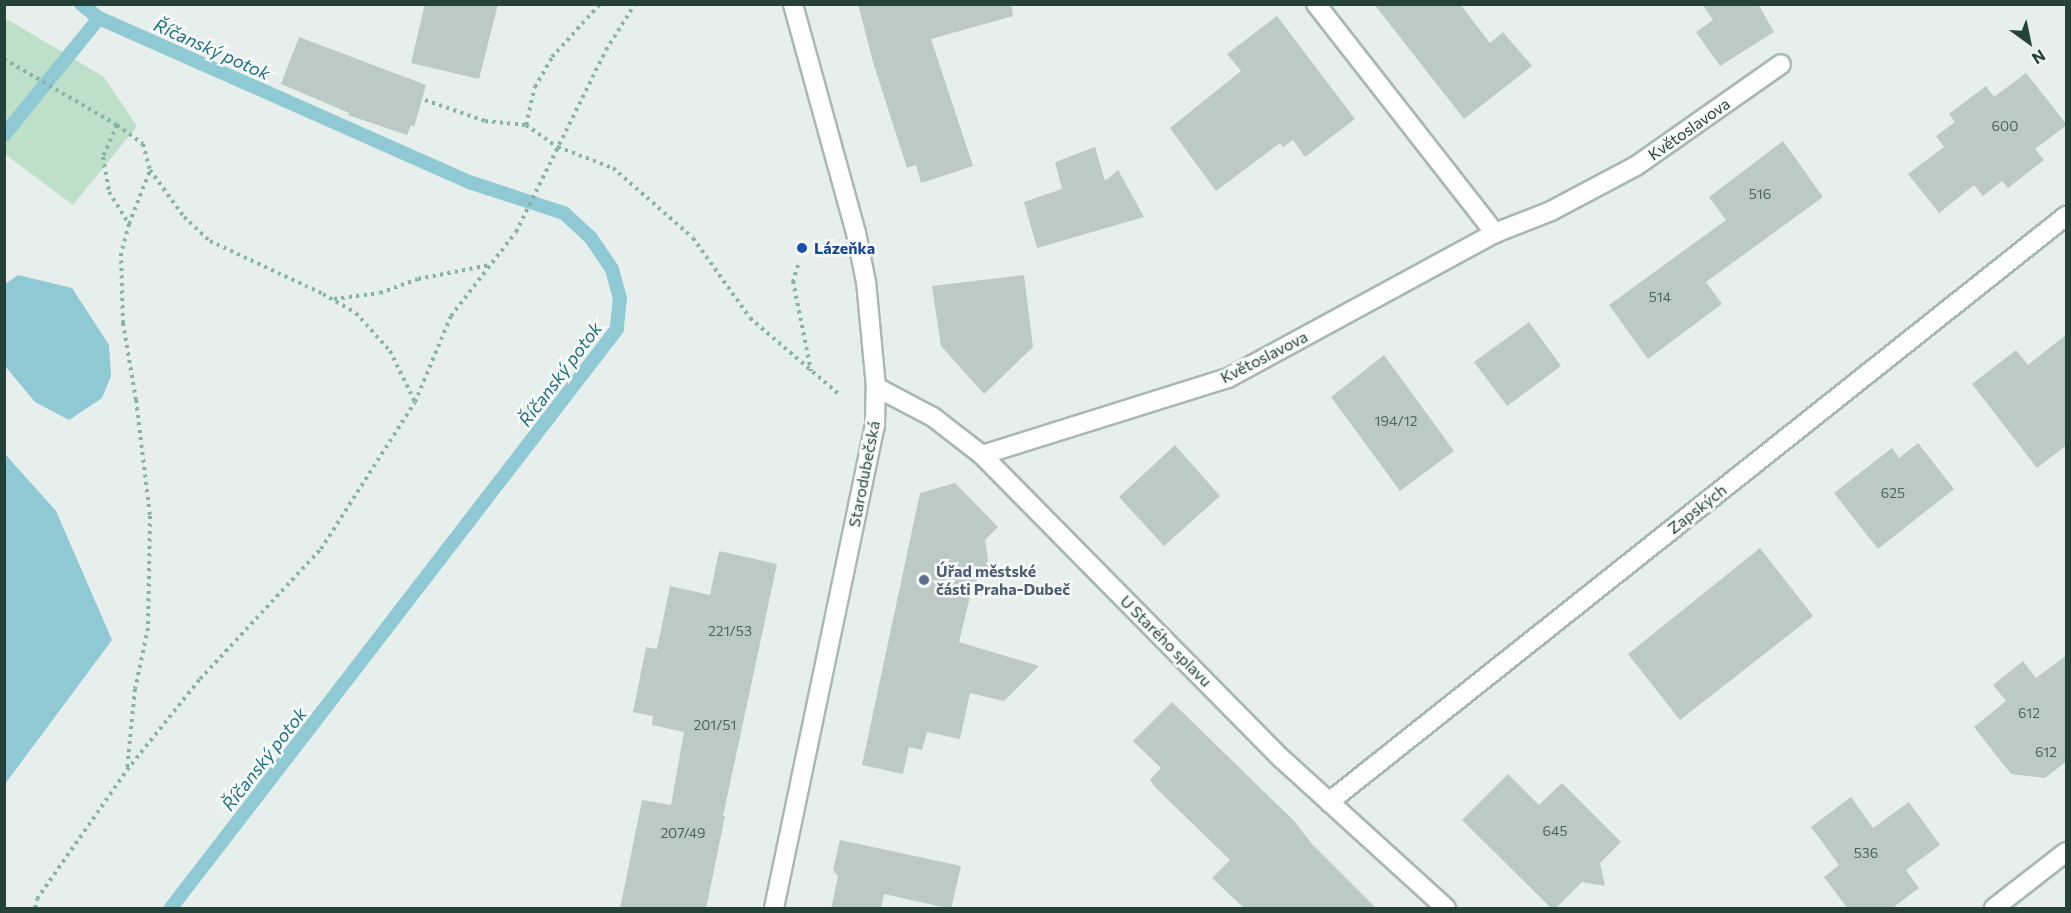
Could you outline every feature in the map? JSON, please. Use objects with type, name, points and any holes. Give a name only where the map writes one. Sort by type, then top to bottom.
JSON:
[{"type":"street","name":"Starodubečská","points":[[774,909],[875,426],[876,387],[866,282],[856,233],[793,4]]},
{"type":"street","points":[[1316,4],[1495,233]]},
{"type":"street","name":"Květoslavova","points":[[982,455],[1228,378],[1495,233],[1551,211],[1636,166],[1781,64]]},
{"type":"street","name":"Zapských","points":[[1329,802],[2067,216]]},
{"type":"street","name":"U Starého splavu","points":[[876,387],[933,417],[982,455],[1274,751],[1446,909]]},
{"type":"street","points":[[1994,909],[2067,852]]},
{"type":"path","points":[[526,125],[535,87],[552,57],[600,4]]},
{"type":"path","points":[[35,909],[37,899],[127,770],[200,679],[321,549],[416,402],[451,316],[516,232],[606,50],[634,4]]},
{"type":"path","points":[[4,59],[117,125],[143,144],[150,170],[183,217],[210,242],[356,313],[390,351],[416,402]]},
{"type":"path","points":[[425,100],[485,121],[526,125],[558,147],[613,168],[693,238],[750,318],[844,398]]},
{"type":"path","points":[[117,125],[103,158],[109,192],[129,224]]},
{"type":"path","points":[[127,770],[135,689],[147,628],[150,516],[136,400],[123,323],[122,253],[129,224],[150,170]]},
{"type":"path","points":[[333,300],[380,293],[418,279],[490,265]]},
{"type":"path","points":[[798,265],[793,281],[811,372]]},
{"type":"green space","points":[[5,18],[104,77],[137,126],[73,205],[5,154]]},
{"type":"water","points":[[18,275],[72,288],[109,345],[111,376],[102,398],[69,420],[35,402],[5,366],[5,284]]},
{"type":"water","points":[[5,454],[56,511],[112,640],[5,784]]},
{"type":"building","points":[[425,4],[498,4],[479,79],[411,63]]},
{"type":"building","points":[[858,4],[1011,4],[1013,16],[931,39],[973,166],[921,183],[916,165],[907,168],[873,62]]},
{"type":"building","points":[[1374,4],[1460,4],[1490,43],[1503,32],[1532,66],[1464,119]]},
{"type":"building","points":[[1702,4],[1758,4],[1774,32],[1720,66],[1696,32],[1713,20]]},
{"type":"building","points":[[1277,16],[1355,119],[1305,157],[1293,140],[1283,147],[1280,143],[1216,191],[1170,128],[1241,71],[1227,54]]},
{"type":"building","points":[[299,37],[426,85],[414,127],[411,125],[407,135],[348,115],[349,113],[281,84]]},
{"type":"building","points":[[2026,73],[2067,125],[2035,149],[2044,160],[2008,188],[2002,181],[1983,196],[1974,185],[1939,213],[1908,174],[1944,147],[1936,136],[1955,122],[1949,114],[1986,86],[1994,97]]},
{"type":"building","points":[[1783,141],[1823,197],[1706,282],[1722,304],[1648,359],[1609,305],[1726,220],[1709,197]]},
{"type":"building","points":[[1095,147],[1105,181],[1118,170],[1144,217],[1037,248],[1024,202],[1062,189],[1055,162]]},
{"type":"building","points":[[1024,275],[1033,347],[984,394],[941,346],[932,286]]},
{"type":"building","points":[[1529,322],[1561,366],[1507,406],[1474,362]]},
{"type":"building","points":[[2067,334],[2067,445],[2037,468],[1972,384],[2016,350],[2028,365]]},
{"type":"building","points":[[1384,355],[1454,451],[1400,491],[1331,397]]},
{"type":"building","points":[[1918,443],[1954,489],[1878,549],[1834,493],[1892,448],[1899,458]]},
{"type":"building","points":[[1175,445],[1220,496],[1164,546],[1119,497]]},
{"type":"building","points":[[955,483],[998,527],[985,540],[990,573],[973,584],[959,642],[1039,666],[1004,701],[970,693],[960,739],[927,732],[922,750],[909,747],[903,774],[862,765],[920,493]]},
{"type":"building","points":[[1760,548],[1813,616],[1680,720],[1628,654]]},
{"type":"building","points":[[719,551],[777,564],[723,816],[725,816],[706,909],[620,909],[642,800],[671,805],[684,732],[652,725],[653,716],[633,712],[646,647],[657,649],[670,586],[710,595]]},
{"type":"building","points":[[2067,655],[2067,761],[2045,778],[2011,774],[1974,727],[2006,701],[1993,685],[2023,661],[2036,678]]},
{"type":"building","points":[[1172,702],[1294,821],[1312,844],[1377,909],[1245,909],[1212,878],[1230,860],[1155,787],[1150,780],[1161,768],[1133,741]]},
{"type":"building","points":[[1508,774],[1539,805],[1562,783],[1621,842],[1600,863],[1605,886],[1582,882],[1555,909],[1552,909],[1462,820]]},
{"type":"building","points":[[1851,797],[1873,828],[1909,802],[1940,845],[1906,870],[1919,888],[1891,909],[1848,909],[1824,877],[1839,865],[1811,827]]},
{"type":"building","points":[[840,840],[961,866],[951,909],[884,894],[881,909],[831,909],[838,876],[833,870]]},
{"type":"waterway","name":"Říčanský potok","points":[[81,4],[99,18],[469,182],[564,213],[591,238],[612,269],[620,298],[617,329],[171,908]]},
{"type":"waterway","points":[[4,135],[99,18]]},
{"type":"place","name":"Lázeňka","points":[[802,248]]},
{"type":"place","name":"Úřad městské části Praha-Dubeč","points":[[924,580]]}]
